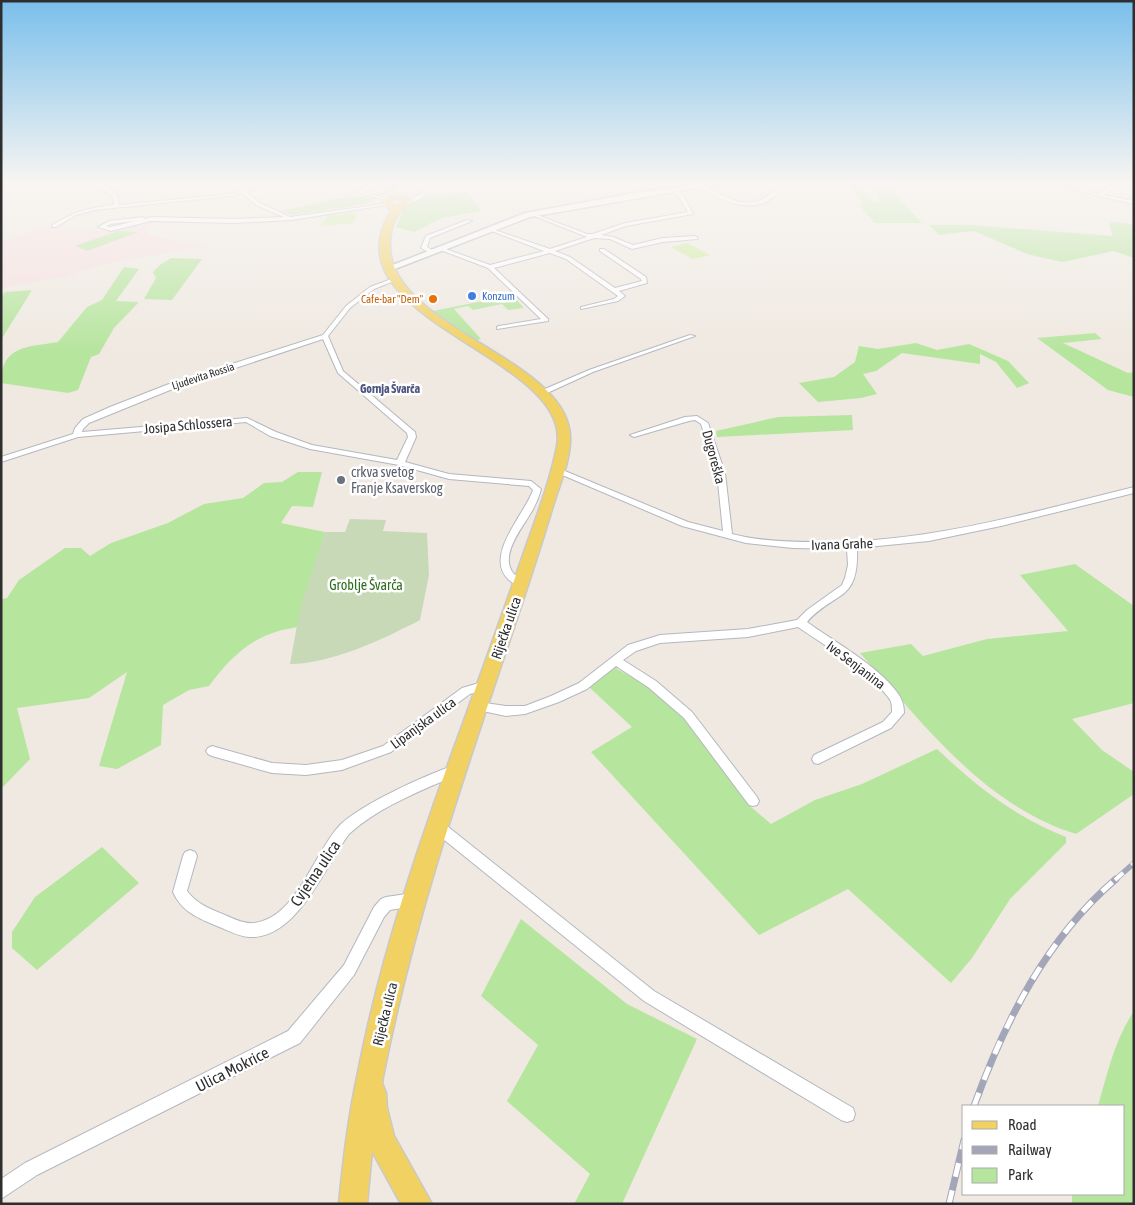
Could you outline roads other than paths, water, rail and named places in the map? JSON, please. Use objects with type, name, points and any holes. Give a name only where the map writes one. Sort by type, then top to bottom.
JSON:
[{"type":"main road","points":[[382,239],[387,264]]},
{"type":"main road","name":"Riječka ulica","points":[[354,1204],[358,1139],[374,1058],[414,900],[456,770],[522,583],[557,471],[564,442],[563,429],[554,408],[542,392],[518,372],[418,307],[387,264]]},
{"type":"main road","name":"Riječka ulica","points":[[374,1058],[372,1098],[378,1131],[393,1167],[418,1204]]},
{"type":"street","points":[[427,239],[424,248],[432,252]]},
{"type":"street","points":[[387,264],[406,262],[465,239]]},
{"type":"street","points":[[519,239],[568,258],[622,296],[616,300],[583,308]]},
{"type":"street","points":[[490,267],[552,251],[584,239]]},
{"type":"street","points":[[615,239],[632,247],[675,239]]},
{"type":"street","points":[[441,249],[490,267],[546,320],[499,328]]},
{"type":"street","points":[[602,250],[644,278],[645,282],[640,285],[616,290]]},
{"type":"street","points":[[396,279],[372,288],[348,307],[325,336],[340,372],[411,432],[412,437],[400,463]]},
{"type":"street","name":"Ljudevita Rossia","points":[[77,436],[79,428],[86,422],[113,408],[172,386],[325,336]]},
{"type":"street","points":[[542,392],[591,371],[692,336]]},
{"type":"street","name":"Dugoreška","points":[[634,435],[688,419],[697,418],[704,423],[721,473],[728,535]]},
{"type":"street","name":"Josipa Schlossera","points":[[77,436],[247,420],[289,441],[400,463],[449,476],[531,484],[537,488],[536,500],[504,548],[504,559],[508,574],[522,583]]},
{"type":"street","points":[[1,460],[77,436]]},
{"type":"street","name":"Ivana Grahe","points":[[557,471],[685,524],[746,540],[793,545],[852,546],[929,538],[1001,523],[1134,490]]},
{"type":"street","points":[[478,706],[506,711],[525,710],[583,686],[632,648],[660,639],[748,633],[800,623],[840,593],[852,580],[854,566],[852,546]]},
{"type":"street","name":"Ive Senjanina","points":[[800,623],[862,668],[890,691],[897,701],[898,713],[887,725],[818,759]]},
{"type":"street","points":[[616,661],[652,684],[688,715],[753,801]]},
{"type":"street","name":"Lipanjska ulica","points":[[212,751],[272,768],[306,770],[342,765],[387,749],[466,691],[486,685]]},
{"type":"street","name":"Cvjetna ulica","points":[[190,856],[180,892],[186,903],[196,910],[237,928],[255,930],[270,926],[288,912],[344,829],[371,811],[456,770]]},
{"type":"street","points":[[437,826],[648,996],[848,1114]]},
{"type":"street","name":"Ulica Mokrice","points":[[1,1190],[31,1169],[294,1037],[349,970],[379,912],[386,904],[414,900]]},
{"type":"railway","points":[[1115,880],[1134,863]]},
{"type":"railway","points":[[974,1105],[999,1043],[1030,983],[1048,955],[1069,928],[1091,902],[1116,879]]},
{"type":"railway","points":[[949,1204],[962,1149]]},
{"type":"place","name":"Konzum","points":[[472,296]]},
{"type":"place","name":"Cafe-bar \"Dem\"","points":[[433,299]]},
{"type":"place","name":"crkva svetog Franje Ksaverskog","points":[[341,480]]},
{"type":"district","name":"Gornja Švarča","points":[[390,389]]},
{"type":"park label","name":"Groblje Švarča","points":[[366,585]]}]
